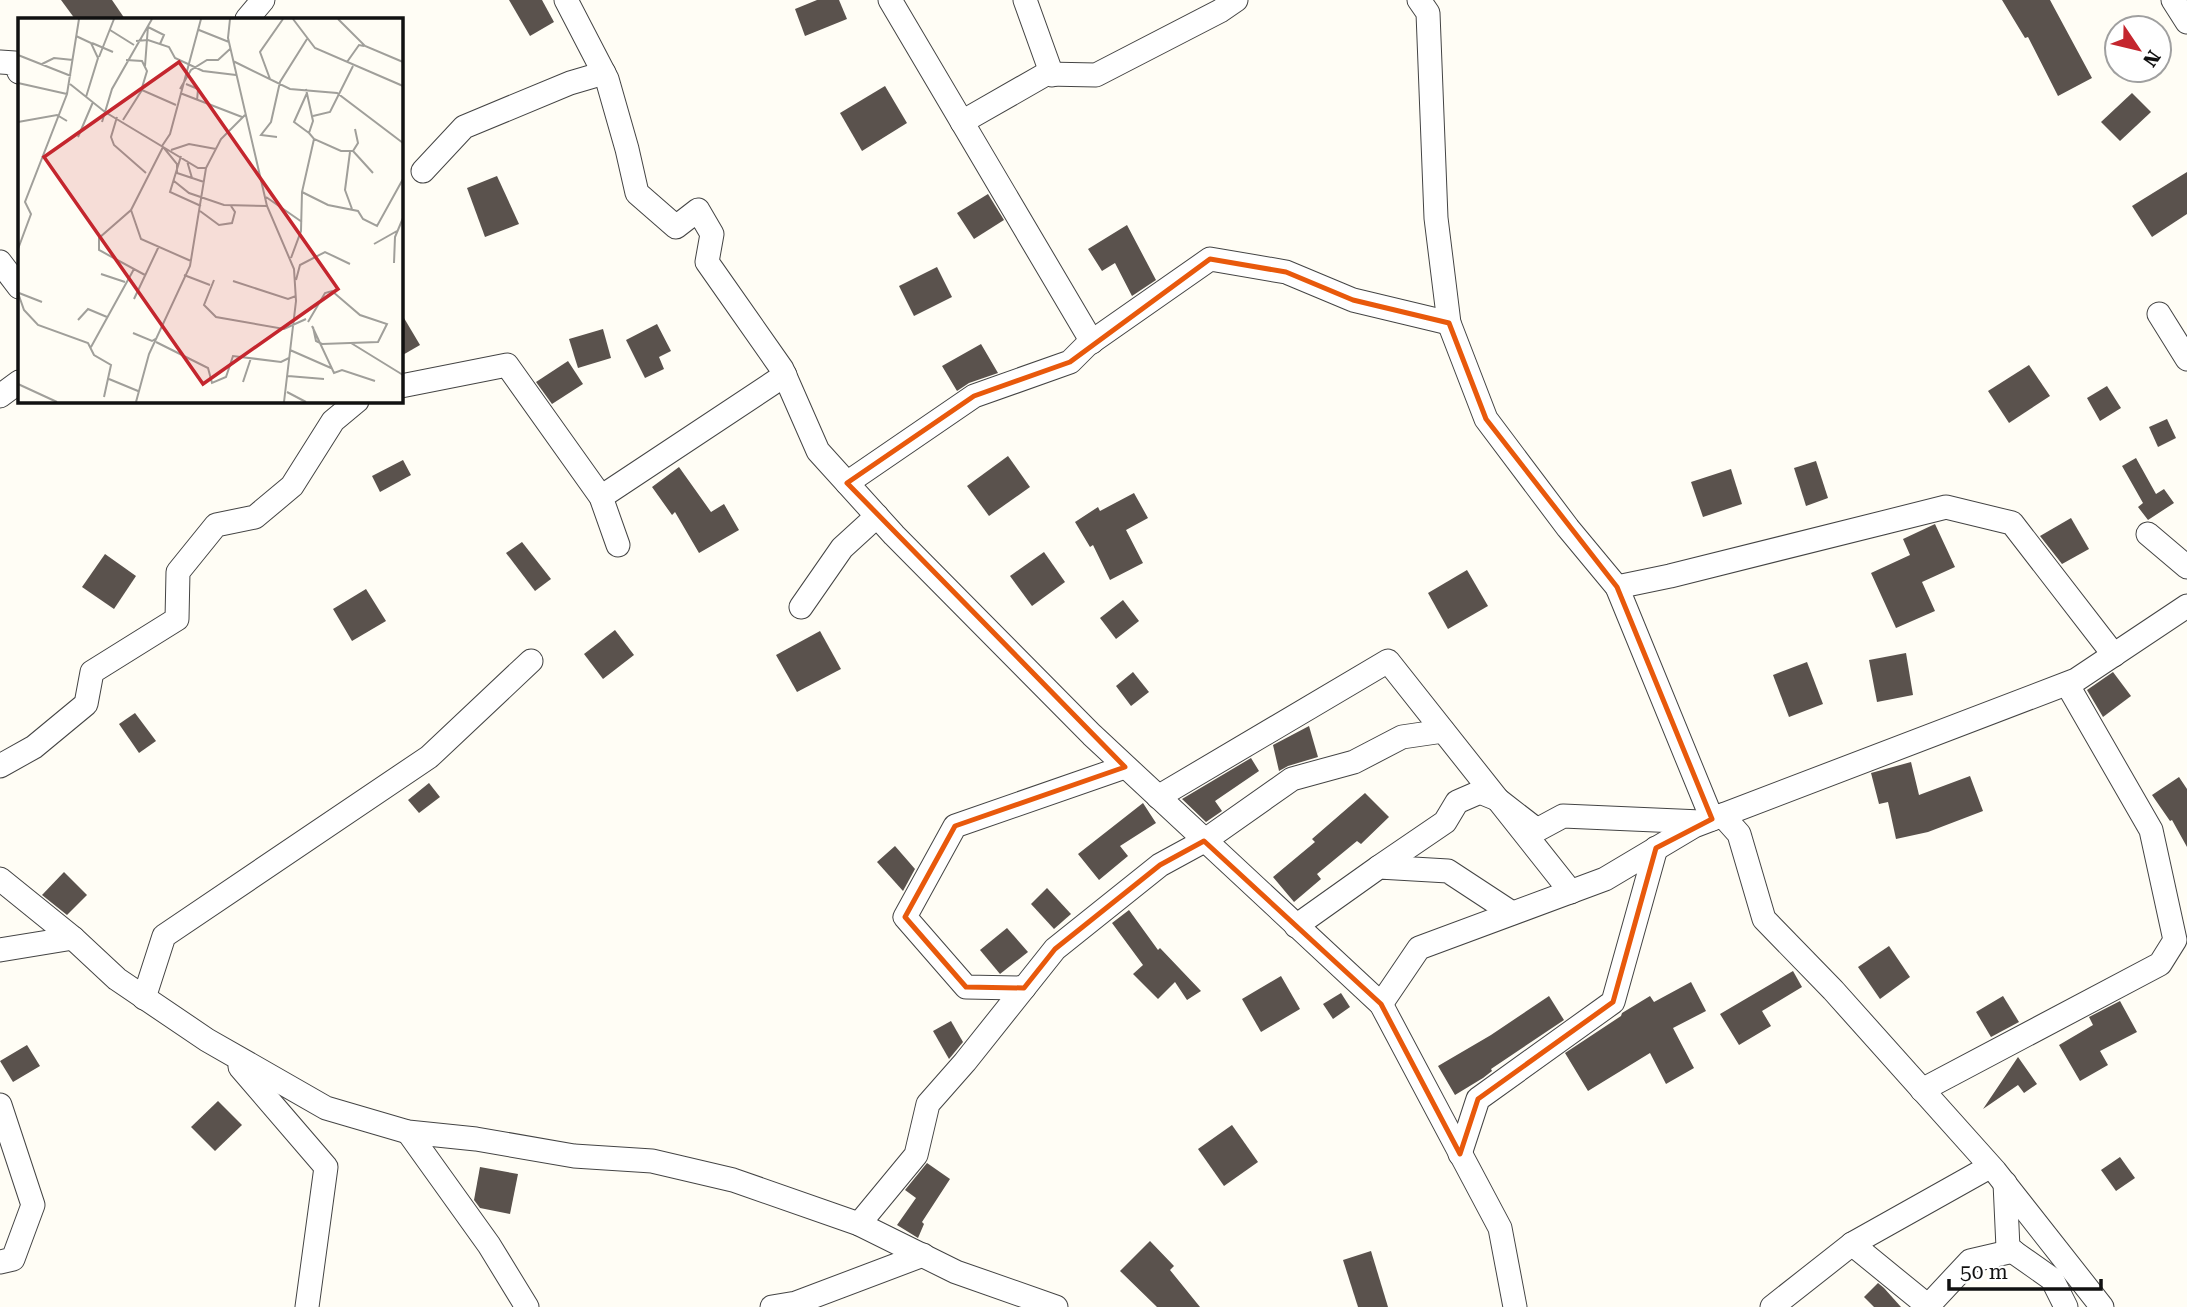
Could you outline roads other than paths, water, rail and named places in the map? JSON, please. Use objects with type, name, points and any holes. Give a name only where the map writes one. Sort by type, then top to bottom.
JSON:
[{"type":"street","points":[[248,18],[263,0]]},
{"type":"street","points":[[566,0],[604,73],[637,193],[676,227],[698,211],[712,234],[707,262],[785,375],[818,451],[877,516],[1092,736],[1381,1004],[1500,1228],[1515,1307]]},
{"type":"street","points":[[890,0],[1092,342]]},
{"type":"street","points":[[1025,0],[1052,75]]},
{"type":"street","points":[[962,122],[1046,74],[1096,75],[1220,11],[1236,0]]},
{"type":"street","points":[[1419,0],[1427,13],[1436,218],[1449,323],[1486,419],[1568,528],[1617,586],[1713,818]]},
{"type":"street","points":[[2173,0],[2187,22]]},
{"type":"street","points":[[0,62],[15,63],[18,70]]},
{"type":"street","points":[[423,171],[464,127],[570,83],[604,73]]},
{"type":"street","points":[[847,483],[974,396],[1070,362],[1092,342],[1210,259],[1286,272],[1353,300],[1449,323]]},
{"type":"street","points":[[0,262],[18,286]]},
{"type":"street","points":[[2159,314],[2187,359]]},
{"type":"street","points":[[402,386],[507,365],[601,498],[618,545]]},
{"type":"street","points":[[601,498],[785,375]]},
{"type":"street","points":[[0,396],[18,383]]},
{"type":"street","points":[[0,766],[34,747],[86,704],[92,672],[177,619],[178,572],[216,525],[255,517],[292,486],[333,421],[356,402]]},
{"type":"street","points":[[1617,586],[1670,576],[1945,507],[2012,523],[2114,655]]},
{"type":"street","points":[[801,607],[842,548],[877,516]]},
{"type":"street","points":[[2148,534],[2187,568]]},
{"type":"street","points":[[1381,1004],[1419,948],[1605,879],[1713,818],[2067,684],[2187,606]]},
{"type":"street","points":[[144,998],[164,936],[429,757],[531,661]]},
{"type":"street","points":[[1158,797],[1388,661],[1571,891]]},
{"type":"street","points":[[1922,1090],[2160,964],[2180,935],[2151,830],[2067,684]]},
{"type":"street","points":[[859,1224],[915,1155],[928,1104],[1055,949],[1160,865],[1204,841],[1292,779],[1354,762],[1402,737],[1443,731]]},
{"type":"street","points":[[1024,988],[966,987],[905,917],[955,826],[1125,766]]},
{"type":"street","points":[[1296,926],[1445,822],[1457,802],[1480,792],[1497,799],[1537,830],[1563,816],[1713,818],[1739,834],[1764,919],[1833,990],[2005,1183],[2102,1307]]},
{"type":"street","points":[[1460,1154],[1478,1099],[1613,1002],[1656,848]]},
{"type":"street","points":[[1379,867],[1448,871],[1512,913]]},
{"type":"street","points":[[0,879],[73,938],[117,979],[144,998],[227,1052],[326,1108],[408,1132],[475,1139],[574,1156],[652,1161],[733,1180],[859,1224],[956,1272],[1056,1307]]},
{"type":"street","points":[[0,950],[73,938]]},
{"type":"street","points":[[227,1052],[326,1167],[307,1307]]},
{"type":"street","points":[[0,1105],[33,1205],[13,1259],[0,1262]]},
{"type":"street","points":[[408,1132],[489,1245],[527,1307]]},
{"type":"street","points":[[1772,1307],[1852,1244],[1984,1170]]},
{"type":"street","points":[[2005,1183],[2008,1248],[2052,1279],[2066,1307]]},
{"type":"street","points":[[1852,1244],[1928,1306],[1970,1261],[2013,1251]]},
{"type":"street","points":[[772,1307],[796,1303],[923,1255]]}]
